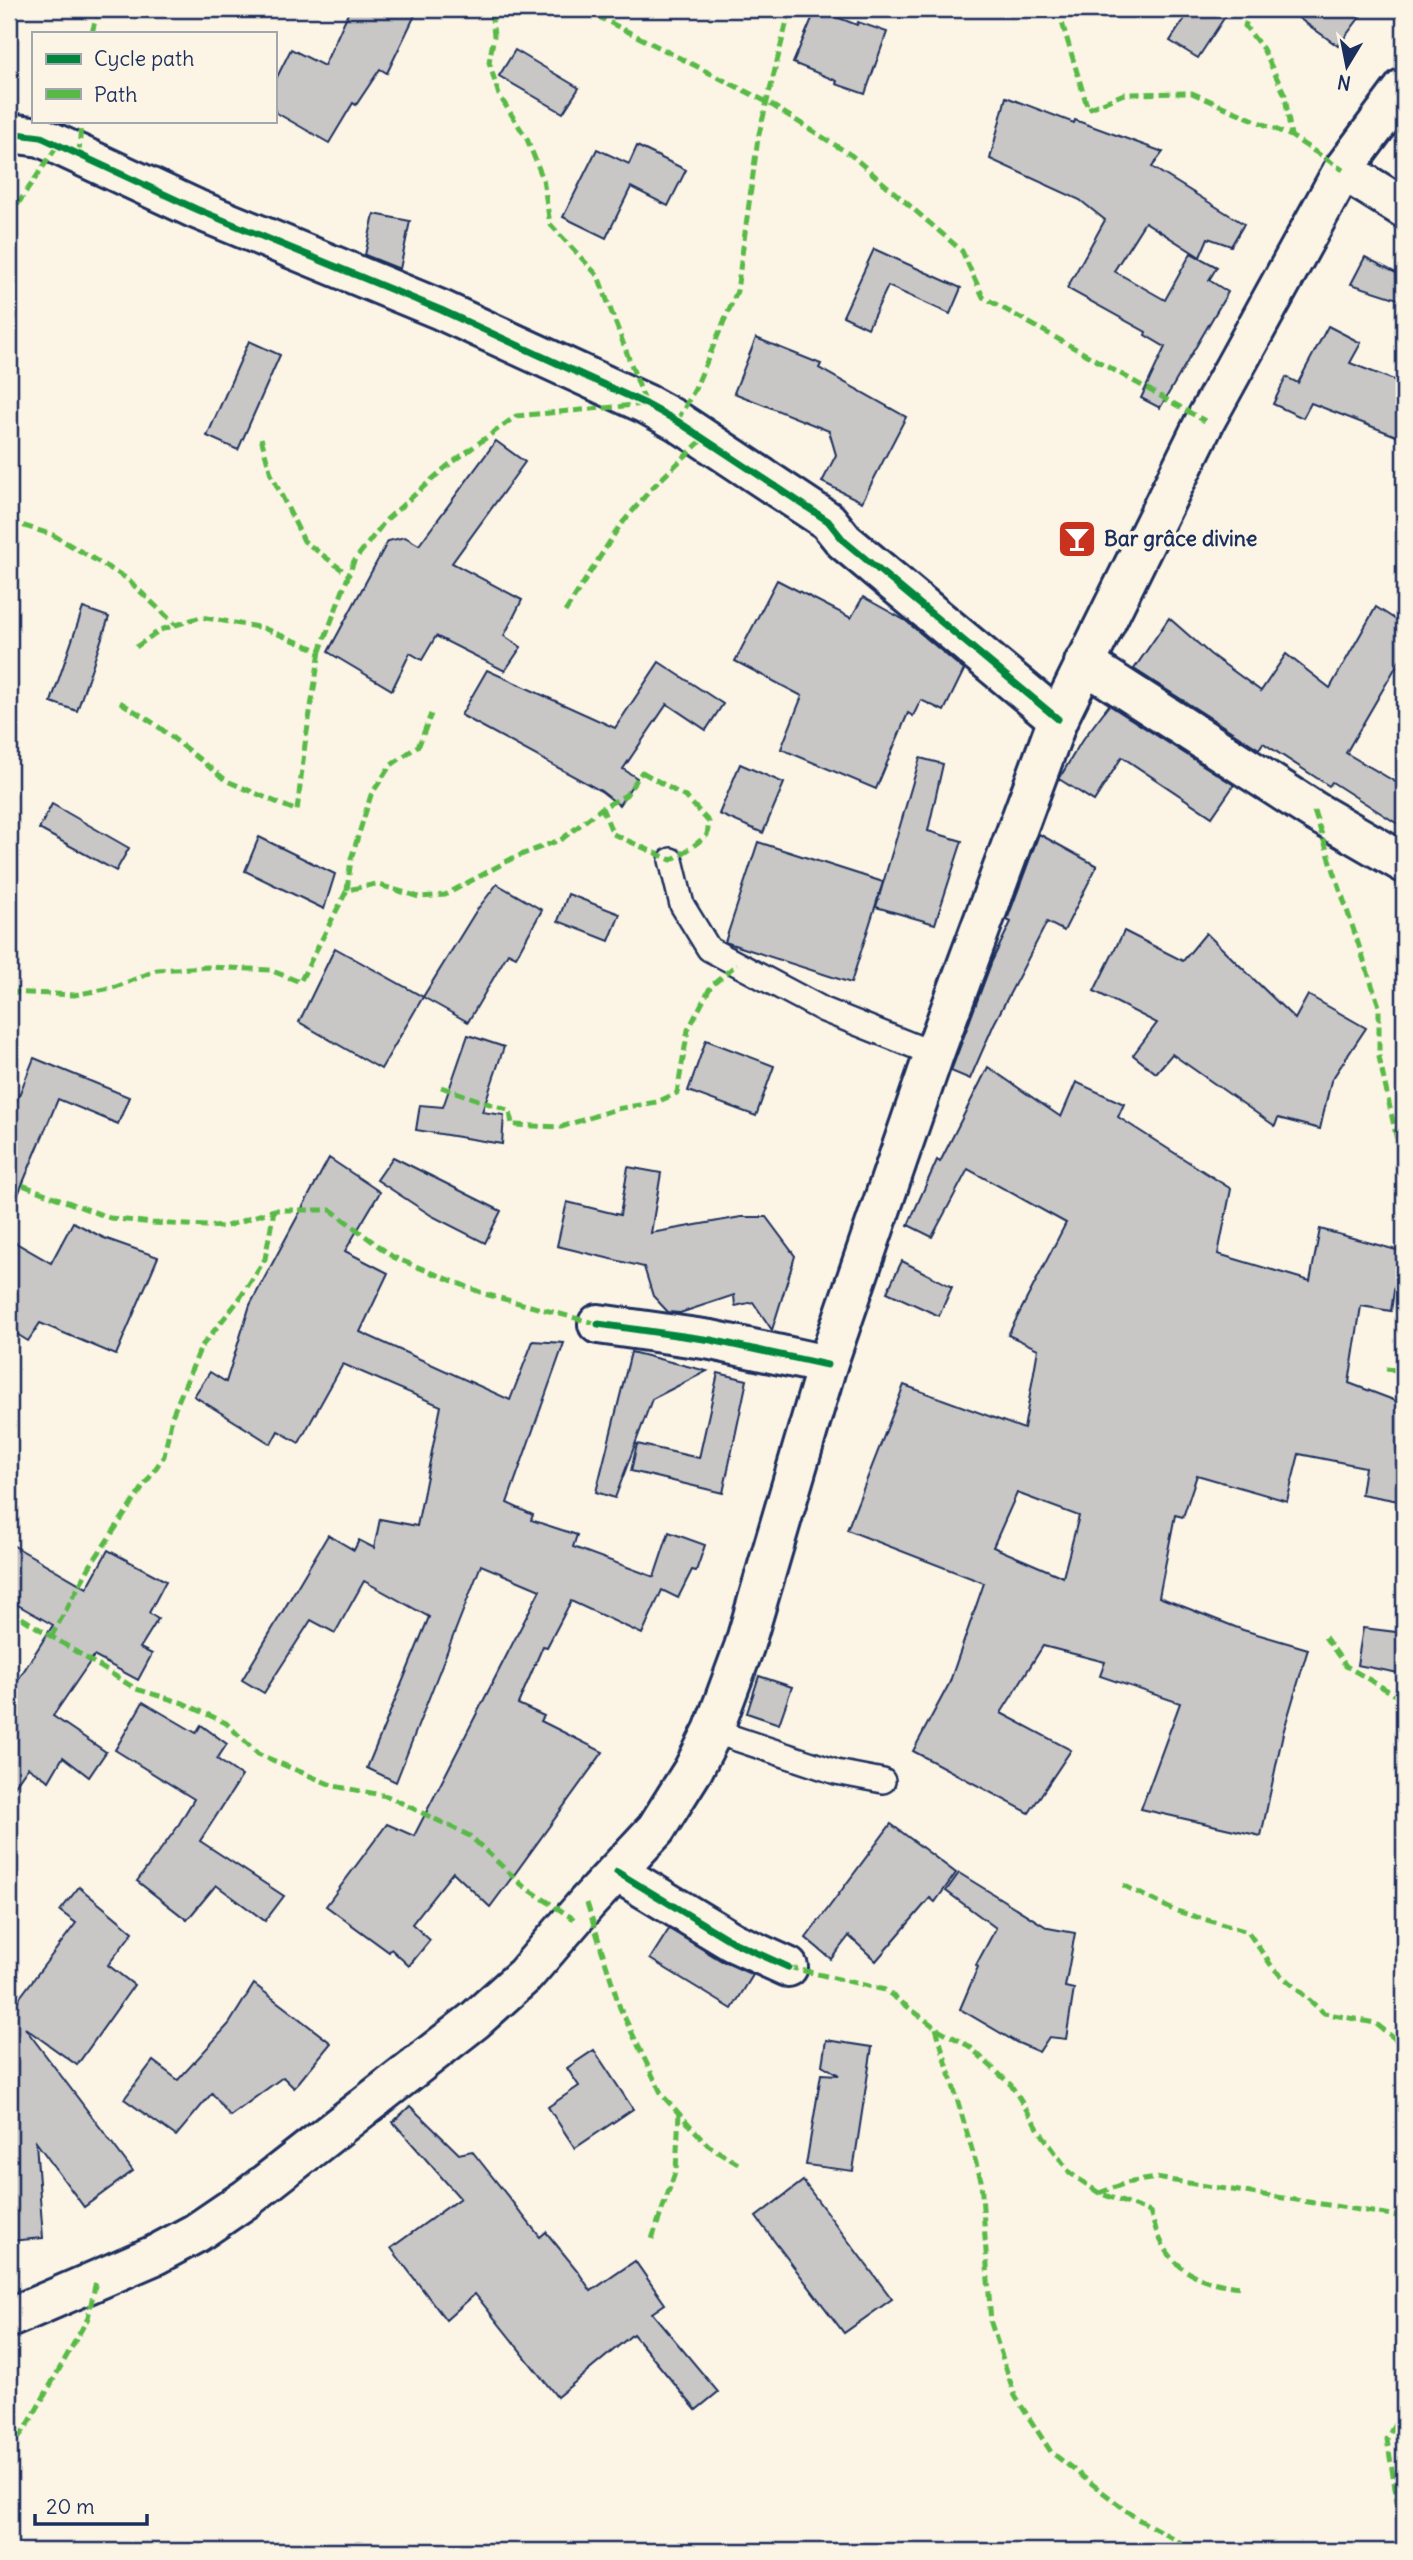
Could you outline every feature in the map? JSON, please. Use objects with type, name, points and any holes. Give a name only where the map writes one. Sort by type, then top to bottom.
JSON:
[{"type":"main road","points":[[9,2318],[155,2255],[196,2233],[246,2199],[475,2020],[525,1975],[656,1829],[693,1770],[713,1731],[744,1647],[827,1365],[934,1054],[1058,719],[1205,421],[1343,170],[1404,88]]},
{"type":"main road","points":[[9,133],[41,137],[196,209],[441,310],[646,404],[828,521],[844,541],[1058,719]]},
{"type":"main road","points":[[1343,170],[1404,208]]},
{"type":"main road","points":[[1084,663],[1314,811],[1404,863]]},
{"type":"main road","points":[[598,1324],[711,1340],[827,1365]]},
{"type":"main road","points":[[617,1872],[733,1942],[788,1967]]},
{"type":"lane","points":[[671,860],[681,905],[709,949],[824,1010],[934,1054]]},
{"type":"lane","points":[[713,1731],[836,1772],[883,1782]]},
{"type":"building","points":[[350,9],[418,9],[387,73],[380,69],[356,105],[353,103],[329,143],[276,113],[276,79],[291,49],[324,66]]},
{"type":"building","points":[[816,9],[857,25],[858,22],[887,32],[865,94],[836,84],[837,81],[793,63]]},
{"type":"building","points":[[1191,9],[1230,9],[1198,58],[1170,41]]},
{"type":"building","points":[[1286,9],[1366,9],[1338,46]]},
{"type":"building","points":[[515,50],[579,88],[563,113],[499,76]]},
{"type":"building","points":[[1006,97],[1163,152],[1152,167],[1244,224],[1231,246],[1208,238],[1200,257],[1145,222],[1114,271],[1165,300],[1191,253],[1217,267],[1209,280],[1228,292],[1160,408],[1141,398],[1165,347],[1145,335],[1146,332],[1067,288],[1105,220],[1080,200],[990,159]]},
{"type":"building","points":[[637,146],[686,170],[668,206],[631,187],[606,238],[563,217],[597,149],[629,164]]},
{"type":"building","points":[[374,214],[410,221],[400,269],[365,255]]},
{"type":"building","points":[[874,249],[961,288],[950,314],[888,286],[868,328],[843,316]]},
{"type":"building","points":[[1365,257],[1404,277],[1404,301],[1351,284]]},
{"type":"building","points":[[1328,326],[1361,343],[1350,363],[1404,384],[1404,439],[1311,403],[1303,418],[1273,404],[1286,377],[1298,383]]},
{"type":"building","points":[[756,338],[821,364],[819,368],[906,417],[862,502],[822,482],[836,455],[829,431],[734,393]]},
{"type":"building","points":[[249,341],[280,355],[238,450],[207,436]]},
{"type":"building","points":[[496,441],[525,462],[452,563],[522,600],[504,636],[521,647],[505,671],[436,636],[422,660],[410,653],[392,690],[328,652],[388,541],[405,537],[419,545]]},
{"type":"building","points":[[777,580],[851,618],[863,597],[906,621],[964,670],[944,711],[921,700],[913,716],[908,713],[876,789],[781,749],[802,696],[735,661]]},
{"type":"building","points":[[1376,607],[1404,625],[1404,653],[1346,753],[1404,787],[1404,828],[1332,782],[1329,786],[1263,743],[1259,749],[1134,669],[1169,618],[1210,654],[1261,691],[1286,654],[1330,688]]},
{"type":"building","points":[[83,608],[109,617],[77,711],[51,702]]},
{"type":"building","points":[[659,662],[723,704],[706,730],[667,704],[623,769],[637,778],[619,805],[601,791],[461,715],[487,670],[615,728]]},
{"type":"building","points":[[1109,705],[1234,785],[1212,817],[1122,757],[1094,801],[1059,779],[1081,742]]},
{"type":"building","points":[[920,758],[943,764],[928,831],[962,841],[935,924],[876,907]]},
{"type":"building","points":[[740,764],[784,783],[763,833],[719,814]]},
{"type":"building","points":[[52,804],[129,848],[116,871],[39,829]]},
{"type":"building","points":[[1039,834],[1097,866],[1064,931],[1047,922],[994,1024],[970,1079],[951,1071],[992,961],[1011,922],[1007,920]]},
{"type":"building","points":[[259,837],[335,874],[324,909],[245,871]]},
{"type":"building","points":[[758,842],[883,882],[851,983],[725,942]]},
{"type":"building","points":[[497,884],[542,910],[516,957],[508,953],[468,1022],[423,997],[476,911]]},
{"type":"building","points":[[568,894],[620,914],[609,941],[558,921]]},
{"type":"building","points":[[1124,931],[1183,961],[1206,933],[1295,1019],[1308,995],[1366,1028],[1331,1081],[1320,1129],[1278,1118],[1275,1126],[1172,1054],[1156,1073],[1133,1055],[1157,1023],[1094,991]]},
{"type":"building","points":[[335,948],[423,997],[381,1069],[299,1022]]},
{"type":"building","points":[[468,1035],[504,1047],[482,1112],[504,1115],[502,1144],[416,1130],[420,1105],[443,1107]]},
{"type":"building","points":[[706,1040],[774,1066],[756,1116],[688,1091]]},
{"type":"building","points":[[34,1058],[129,1097],[118,1124],[58,1099],[9,1216],[9,1120]]},
{"type":"building","points":[[988,1067],[1061,1117],[1076,1082],[1124,1104],[1118,1117],[1231,1189],[1218,1254],[1310,1281],[1320,1229],[1400,1251],[1391,1311],[1361,1306],[1349,1383],[1404,1404],[1404,1502],[1361,1494],[1365,1467],[1299,1454],[1287,1501],[1197,1475],[1183,1517],[1175,1515],[1159,1597],[1243,1630],[1308,1649],[1283,1733],[1261,1836],[1141,1809],[1180,1703],[1100,1676],[1105,1662],[1043,1646],[1001,1713],[1071,1750],[1029,1813],[913,1751],[949,1684],[984,1583],[847,1530],[904,1385],[1024,1429],[1038,1349],[1008,1335],[1066,1223],[968,1169],[932,1237],[908,1225],[937,1160],[940,1162]],"holes":[[[1017,1493],[1079,1516],[1063,1577],[993,1547]]]},
{"type":"building","points":[[393,1157],[501,1211],[485,1243],[432,1216],[377,1180]]},
{"type":"building","points":[[329,1158],[380,1192],[345,1251],[388,1273],[360,1332],[510,1400],[533,1341],[564,1343],[507,1503],[533,1515],[531,1520],[577,1535],[573,1547],[654,1577],[669,1532],[705,1545],[696,1571],[692,1570],[678,1598],[662,1590],[642,1634],[571,1601],[547,1647],[543,1646],[518,1704],[544,1716],[541,1721],[603,1752],[514,1875],[510,1872],[513,1876],[490,1907],[453,1872],[412,1924],[430,1940],[409,1966],[391,1949],[389,1952],[326,1906],[387,1824],[414,1836],[540,1590],[481,1565],[396,1782],[367,1768],[429,1617],[364,1581],[335,1633],[311,1620],[264,1693],[242,1680],[328,1535],[354,1550],[359,1540],[374,1548],[380,1519],[417,1526],[441,1406],[343,1364],[299,1443],[278,1431],[271,1444],[194,1396],[210,1372],[226,1382],[250,1305]]},
{"type":"building","points":[[628,1167],[661,1173],[651,1233],[741,1217],[766,1217],[795,1256],[772,1330],[753,1302],[735,1306],[734,1295],[680,1313],[668,1312],[653,1296],[644,1267],[557,1246],[567,1202],[620,1215]]},
{"type":"building","points":[[73,1222],[104,1238],[158,1257],[116,1355],[40,1323],[28,1341],[9,1329],[9,1239],[51,1263]]},
{"type":"building","points":[[902,1261],[952,1287],[939,1316],[887,1292]]},
{"type":"building","points":[[631,1352],[707,1371],[652,1399],[615,1498],[596,1492]]},
{"type":"building","points":[[718,1373],[747,1380],[723,1493],[631,1471],[637,1444],[699,1458]]},
{"type":"building","points":[[9,1543],[87,1588],[108,1550],[166,1581],[149,1613],[158,1619],[140,1648],[152,1654],[138,1680],[94,1656],[53,1716],[106,1752],[89,1777],[63,1757],[49,1781],[28,1767],[9,1794],[9,1694],[53,1625],[9,1600]]},
{"type":"building","points":[[1363,1628],[1404,1633],[1404,1674],[1357,1665]]},
{"type":"building","points":[[759,1676],[792,1687],[779,1724],[747,1713]]},
{"type":"building","points":[[143,1702],[196,1733],[201,1725],[227,1744],[217,1759],[242,1776],[200,1841],[284,1896],[265,1921],[216,1885],[187,1920],[137,1881],[176,1829],[194,1799],[115,1750]]},
{"type":"building","points":[[891,1824],[956,1873],[935,1902],[930,1898],[876,1961],[849,1936],[831,1959],[806,1938]]},
{"type":"building","points":[[959,1873],[1048,1928],[1075,1933],[1065,1987],[1074,1989],[1066,2039],[1049,2037],[1039,2052],[1016,2042],[960,2009],[978,1967],[976,1965],[996,1928],[946,1891]]},
{"type":"building","points":[[79,1887],[133,1932],[108,1965],[134,1985],[77,2065],[25,2028],[133,2171],[84,2207],[36,2142],[43,2238],[9,2241],[9,2007],[11,2009],[76,1923],[60,1911]]},
{"type":"building","points":[[669,1929],[722,1961],[753,1975],[732,2009],[650,1959]]},
{"type":"building","points":[[254,1984],[331,2043],[294,2088],[283,2077],[230,2116],[212,2093],[176,2136],[124,2099],[153,2061],[178,2080],[229,2024]]},
{"type":"building","points":[[826,2040],[872,2047],[853,2171],[806,2165],[821,2074],[839,2075],[822,2065]]},
{"type":"building","points":[[594,2050],[633,2109],[575,2148],[548,2107],[579,2086],[567,2068]]},
{"type":"building","points":[[410,2106],[459,2154],[472,2151],[540,2237],[546,2232],[591,2291],[635,2261],[665,2304],[652,2313],[718,2392],[696,2410],[633,2334],[557,2397],[475,2294],[446,2320],[391,2248],[460,2198],[393,2122]]},
{"type":"building","points":[[803,2181],[892,2299],[844,2333],[756,2217]]},
{"type":"marked path","points":[[92,32],[98,9]]},
{"type":"marked path","points":[[136,647],[160,630],[201,617],[263,628],[320,651],[354,561],[386,520],[446,467],[516,416],[646,404],[598,276],[550,224],[543,179],[527,139],[499,95],[489,62],[494,36],[491,9]]},
{"type":"marked path","points":[[583,9],[767,102],[851,155],[962,251],[983,297],[1205,421]]},
{"type":"marked path","points":[[677,421],[695,389],[737,291],[758,138],[790,9]]},
{"type":"marked path","points":[[1058,9],[1088,109],[1124,94],[1192,93],[1291,136],[1343,170]]},
{"type":"marked path","points":[[1247,9],[1250,12],[1245,26],[1263,49],[1285,95],[1291,136]]},
{"type":"marked path","points":[[79,155],[81,122]]},
{"type":"marked path","points":[[9,217],[58,145]]},
{"type":"marked path","points":[[261,438],[271,474],[304,541],[349,575]]},
{"type":"marked path","points":[[565,612],[619,527],[652,488],[703,439]]},
{"type":"marked path","points":[[9,521],[53,535],[126,578],[176,625]]},
{"type":"marked path","points":[[120,702],[155,724],[227,781],[297,811],[320,651]]},
{"type":"marked path","points":[[347,890],[351,859],[371,795],[390,766],[419,745],[431,714]]},
{"type":"marked path","points":[[642,772],[687,798],[709,822],[707,835],[671,860],[613,834],[602,808],[626,795],[642,772]]},
{"type":"marked path","points":[[9,992],[74,995],[116,987],[157,970],[207,967],[270,970],[300,982],[347,890],[376,884],[419,897],[445,895],[513,858],[562,839],[602,808]]},
{"type":"marked path","points":[[1314,811],[1379,1006],[1379,1057],[1397,1140],[1404,1148]]},
{"type":"marked path","points":[[441,1087],[510,1111],[512,1125],[561,1127],[616,1109],[657,1102],[677,1093],[688,1030],[711,986],[737,964]]},
{"type":"marked path","points":[[9,1180],[110,1218],[152,1223],[224,1227],[274,1210],[331,1210],[393,1257],[485,1294],[598,1324]]},
{"type":"marked path","points":[[51,1637],[90,1566],[164,1456],[172,1416],[201,1347],[238,1301],[265,1259],[274,1210]]},
{"type":"marked path","points":[[1386,1369],[1404,1371]]},
{"type":"marked path","points":[[9,1610],[136,1689],[183,1703],[226,1723],[258,1754],[334,1786],[387,1796],[470,1836],[522,1885],[574,1919]]},
{"type":"marked path","points":[[1325,1637],[1346,1666],[1404,1700]]},
{"type":"marked path","points":[[1123,1885],[1173,1910],[1248,1932],[1273,1968],[1324,2013],[1375,2023],[1404,2046]]},
{"type":"marked path","points":[[587,1903],[620,2008],[662,2095],[708,2145],[738,2164]]},
{"type":"marked path","points":[[788,1967],[885,1990],[936,2028],[969,2046],[1011,2085],[1070,2173],[1099,2193],[1150,2212],[1156,2230],[1171,2257],[1193,2275],[1242,2287]]},
{"type":"marked path","points":[[936,2028],[981,2180],[991,2323],[1015,2396],[1051,2452],[1136,2518],[1196,2551]]},
{"type":"marked path","points":[[652,2239],[676,2170],[679,2113]]},
{"type":"marked path","points":[[1099,2193],[1126,2183],[1156,2178],[1404,2217]]},
{"type":"marked path","points":[[9,2450],[29,2423],[88,2318],[96,2281]]},
{"type":"marked path","points":[[1398,2551],[1401,2524],[1387,2439],[1404,2405]]},
{"type":"cycle path","points":[[9,133],[41,137],[196,209],[441,310],[646,404],[677,421],[828,521],[844,541],[1058,719]]},
{"type":"cycle path","points":[[598,1324],[711,1340],[827,1365]]},
{"type":"cycle path","points":[[617,1872],[733,1942],[788,1967]]},
{"type":"place","name":"Bar grâce divine","points":[[1077,539]]}]
